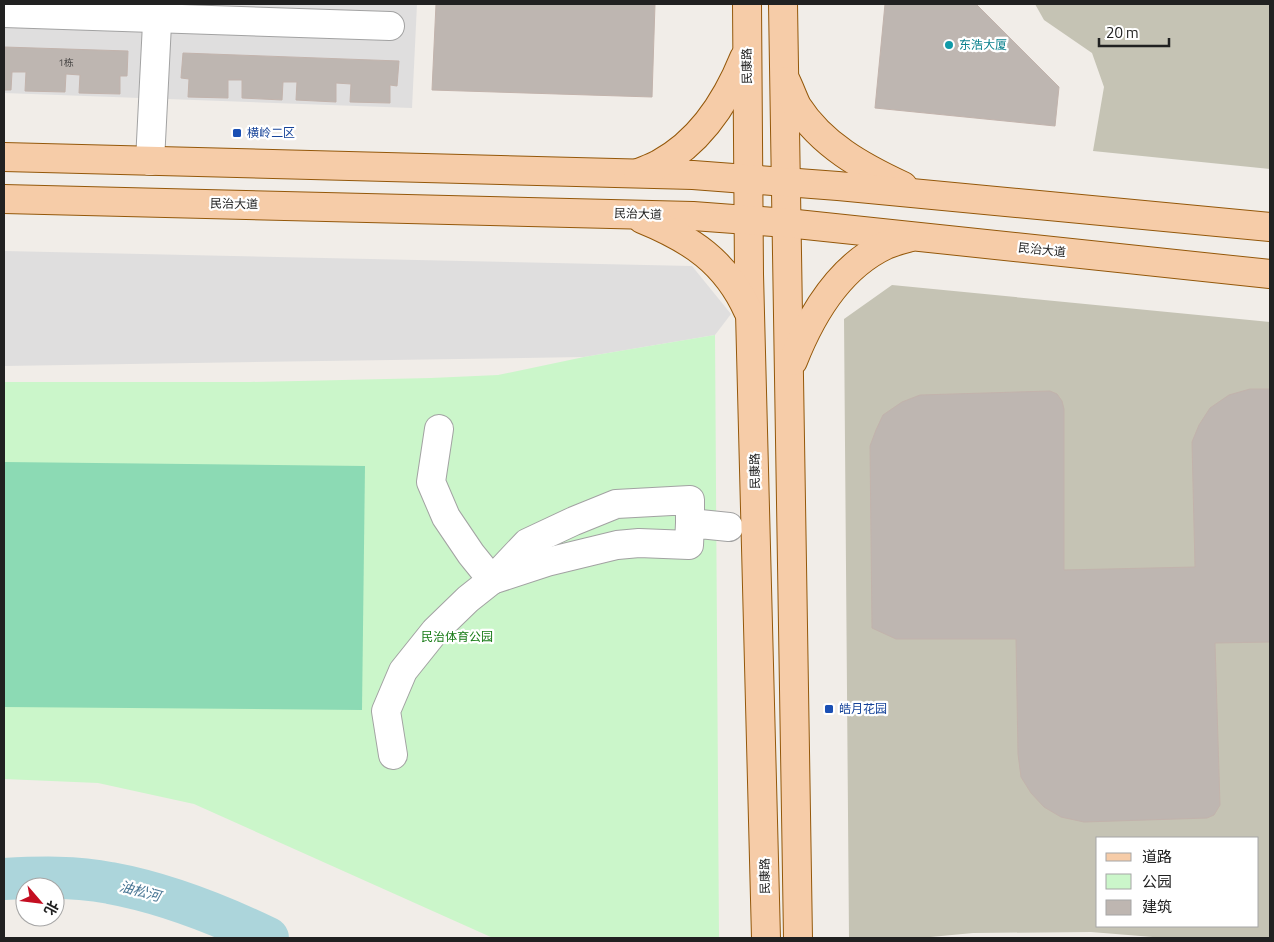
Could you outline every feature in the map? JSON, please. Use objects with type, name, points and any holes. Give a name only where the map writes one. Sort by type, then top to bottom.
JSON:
[{"type":"main road","name":"民康路","points":[[747,4],[748,220],[766,938]]},
{"type":"main road","points":[[783,4],[798,938]]},
{"type":"main road","points":[[634,175],[659,164],[700,131],[719,108],[747,52]]},
{"type":"main road","points":[[784,76],[796,104],[808,122],[823,138],[847,156],[878,174],[904,186],[936,196]]},
{"type":"main road","points":[[4,157],[748,179],[1270,227]]},
{"type":"main road","name":"民治大道","points":[[4,199],[627,213],[748,220],[1270,274]]},
{"type":"main road","points":[[627,213],[657,225],[707,255],[725,271],[740,292],[751,317]]},
{"type":"main road","points":[[790,369],[802,337],[818,309],[838,282],[862,261],[885,246],[912,237]]},
{"type":"main road","points":[[757,551],[793,550]]},
{"type":"street","points":[[150,161],[157,11]]},
{"type":"street","points":[[4,13],[157,11],[390,26]]},
{"type":"street","points":[[439,429],[431,482],[446,517],[471,554],[492,580]]},
{"type":"street","points":[[393,755],[386,712],[403,671],[435,631],[468,599],[492,580],[527,543],[616,504],[690,500],[689,545],[639,543],[617,545],[547,562],[492,580]]},
{"type":"street","points":[[690,523],[729,527]]},
{"type":"shaded area","points":[[4,4],[417,4],[412,108],[4,93]]},
{"type":"shaded area","points":[[1035,4],[1270,4],[1270,169],[1093,151],[1104,87],[1092,53],[1044,20]]},
{"type":"shaded area","points":[[4,251],[692,266],[731,314],[715,335],[584,357],[4,366]]},
{"type":"shaded area","points":[[892,285],[1270,322],[1270,938],[1165,938],[1091,932],[973,933],[920,938],[849,938],[844,319]]},
{"type":"green space","name":"民治体育公园","points":[[715,335],[719,938],[493,938],[194,804],[98,783],[4,779],[4,382],[250,382],[498,375],[584,357]]},
{"type":"green space","points":[[4,462],[365,466],[362,710],[4,707]]},
{"type":"building","points":[[436,4],[655,4],[652,97],[432,90]]},
{"type":"building","name":"东浩大厦","points":[[885,4],[976,4],[1059,87],[1055,126],[875,108]]},
{"type":"building","points":[[4,47],[128,51],[127,76],[120,76],[120,94],[79,93],[80,75],[66,74],[65,92],[25,91],[26,72],[12,72],[11,90],[4,90]]},
{"type":"building","points":[[183,53],[399,61],[397,86],[390,85],[390,103],[350,102],[351,84],[336,83],[336,102],[296,100],[297,82],[283,82],[282,100],[242,98],[242,80],[228,80],[228,98],[188,97],[189,79],[181,78]]},
{"type":"building","points":[[1250,389],[1270,389],[1270,642],[1215,643],[1220,805],[1214,815],[1207,818],[1084,822],[1061,817],[1044,807],[1031,793],[1021,777],[1018,754],[1016,639],[896,639],[872,628],[870,446],[876,430],[883,415],[902,402],[920,395],[1050,391],[1057,394],[1062,401],[1064,409],[1064,570],[1195,567],[1192,442],[1199,425],[1210,408],[1229,395]]},
{"type":"waterway","name":"油松河","points":[[4,879],[71,878],[131,887],[191,905],[268,938]]},
{"type":"place","name":"东浩大厦","points":[[949,45]]},
{"type":"place","name":"横岭二区","points":[[237,133]]},
{"type":"place","name":"皓月花园","points":[[829,709]]}]
